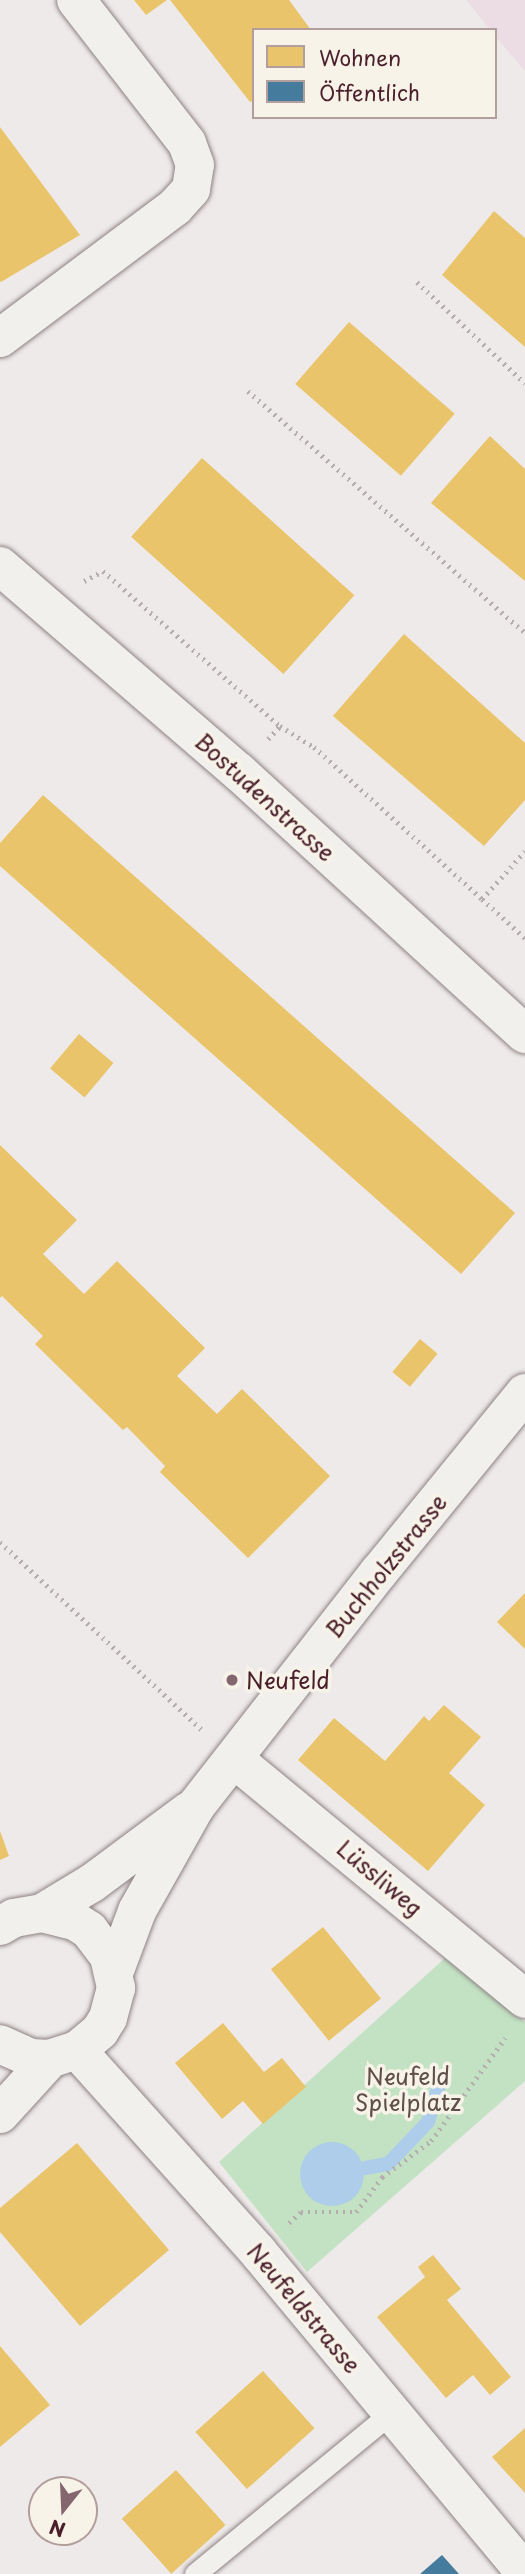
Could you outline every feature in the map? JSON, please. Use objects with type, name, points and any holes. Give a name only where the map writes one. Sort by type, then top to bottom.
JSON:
[{"type":"street","points":[[0,338],[175,206],[191,189],[195,165],[187,144],[76,0]]},
{"type":"street","name":"Bostudenstrasse","points":[[0,566],[239,772],[525,1034]]},
{"type":"street","name":"Buchholzstrasse","points":[[64,2054],[100,2031],[108,2018],[116,1988],[114,1973],[138,1910],[196,1806],[379,1572],[525,1393]]},
{"type":"street","name":"Lüssliweg","points":[[234,1759],[518,2014]]},
{"type":"street","name":"Buchholzstrasse","points":[[42,1913],[92,1884],[196,1806]]},
{"type":"street","points":[[0,1926],[14,1918],[42,1913],[59,1915],[89,1930],[109,1957],[114,1973]]},
{"type":"street","points":[[0,2045],[31,2058],[64,2054]]},
{"type":"street","points":[[0,2114],[64,2054]]},
{"type":"street","name":"Neufeldstrasse","points":[[64,2054],[258,2252],[525,2571]]},
{"type":"lane","points":[[195,2574],[392,2412]]},
{"type":"path","points":[[417,282],[525,383]]},
{"type":"path","points":[[248,391],[525,633]]},
{"type":"path","points":[[59,616],[86,579],[103,571],[280,726],[314,747],[525,938]]},
{"type":"path","points":[[239,772],[280,726]]},
{"type":"path","points":[[482,899],[525,851]]},
{"type":"path","points":[[0,1542],[234,1759]]},
{"type":"path","points":[[258,2252],[301,2212],[356,2212],[382,2177],[431,2141],[478,2080],[518,2014]]},
{"type":"shaded area","points":[[466,0],[525,0],[525,71],[497,38],[497,28],[488,28]]},
{"type":"green space","name":"Neufeld Spielplatz","points":[[445,1958],[525,2022],[525,2081],[307,2272],[219,2162]]},
{"type":"water","points":[[332,2142],[350,2148],[358,2156],[364,2174],[358,2192],[350,2200],[332,2206],[314,2200],[306,2192],[300,2174],[306,2156],[314,2148]]},
{"type":"building: Wohnen","points":[[134,0],[167,0],[146,15]]},
{"type":"building: Wohnen","points":[[170,0],[289,0],[310,28],[252,28],[250,102]]},
{"type":"building: Wohnen","points":[[0,127],[80,235],[1,282],[0,281]]},
{"type":"building: Wohnen","points":[[494,211],[525,238],[525,347],[442,275]]},
{"type":"building: Wohnen","points":[[349,322],[455,414],[401,476],[295,384]]},
{"type":"building: Wohnen","points":[[490,436],[525,469],[525,581],[431,503]]},
{"type":"building: Wohnen","points":[[202,458],[354,595],[283,674],[131,537]]},
{"type":"building: Wohnen","points":[[404,634],[525,743],[525,800],[484,846],[333,716]]},
{"type":"building: Wohnen","points":[[43,795],[515,1213],[461,1274],[0,866],[0,843]]},
{"type":"building: Wohnen","points":[[79,1034],[113,1063],[85,1097],[50,1068]]},
{"type":"building: Wohnen","points":[[0,1145],[77,1220],[43,1254],[84,1294],[117,1261],[205,1348],[177,1376],[217,1414],[242,1389],[330,1476],[248,1558],[160,1472],[165,1466],[127,1427],[123,1430],[35,1344],[43,1336],[2,1296],[0,1298]]},
{"type":"building: Wohnen","points":[[420,1339],[438,1354],[410,1387],[392,1372]]},
{"type":"building: Wohnen","points":[[525,1593],[525,1649],[497,1622]]},
{"type":"building: Wohnen","points":[[444,1705],[481,1737],[449,1773],[485,1805],[428,1871],[298,1760],[334,1718],[385,1761],[424,1716],[429,1721]]},
{"type":"building: Wohnen","points":[[0,1831],[9,1856],[0,1860]]},
{"type":"building: Wohnen","points":[[323,1927],[381,1998],[329,2041],[271,1969]]},
{"type":"building: Wohnen","points":[[223,2023],[264,2072],[282,2058],[306,2087],[263,2124],[243,2101],[222,2119],[175,2063]]},
{"type":"building: Wohnen","points":[[77,2143],[169,2250],[80,2326],[0,2232],[0,2208]]},
{"type":"building: Wohnen","points":[[433,2255],[461,2289],[447,2300],[511,2377],[490,2395],[473,2375],[446,2398],[377,2317],[425,2277],[418,2267]]},
{"type":"building: Wohnen","points":[[0,2346],[50,2405],[0,2447]]},
{"type":"building: Wohnen","points":[[263,2371],[315,2428],[247,2489],[195,2432]]},
{"type":"building: Wohnen","points":[[525,2428],[525,2493],[492,2457]]},
{"type":"building: Wohnen","points":[[176,2470],[226,2525],[171,2574],[122,2519]]},
{"type":"building: Öffentlich","points":[[442,2555],[459,2574],[420,2574]]},
{"type":"waterway","points":[[365,2168],[388,2164],[428,2122],[441,2078]]},
{"type":"place","name":"Neufeld","points":[[232,1680]]}]
